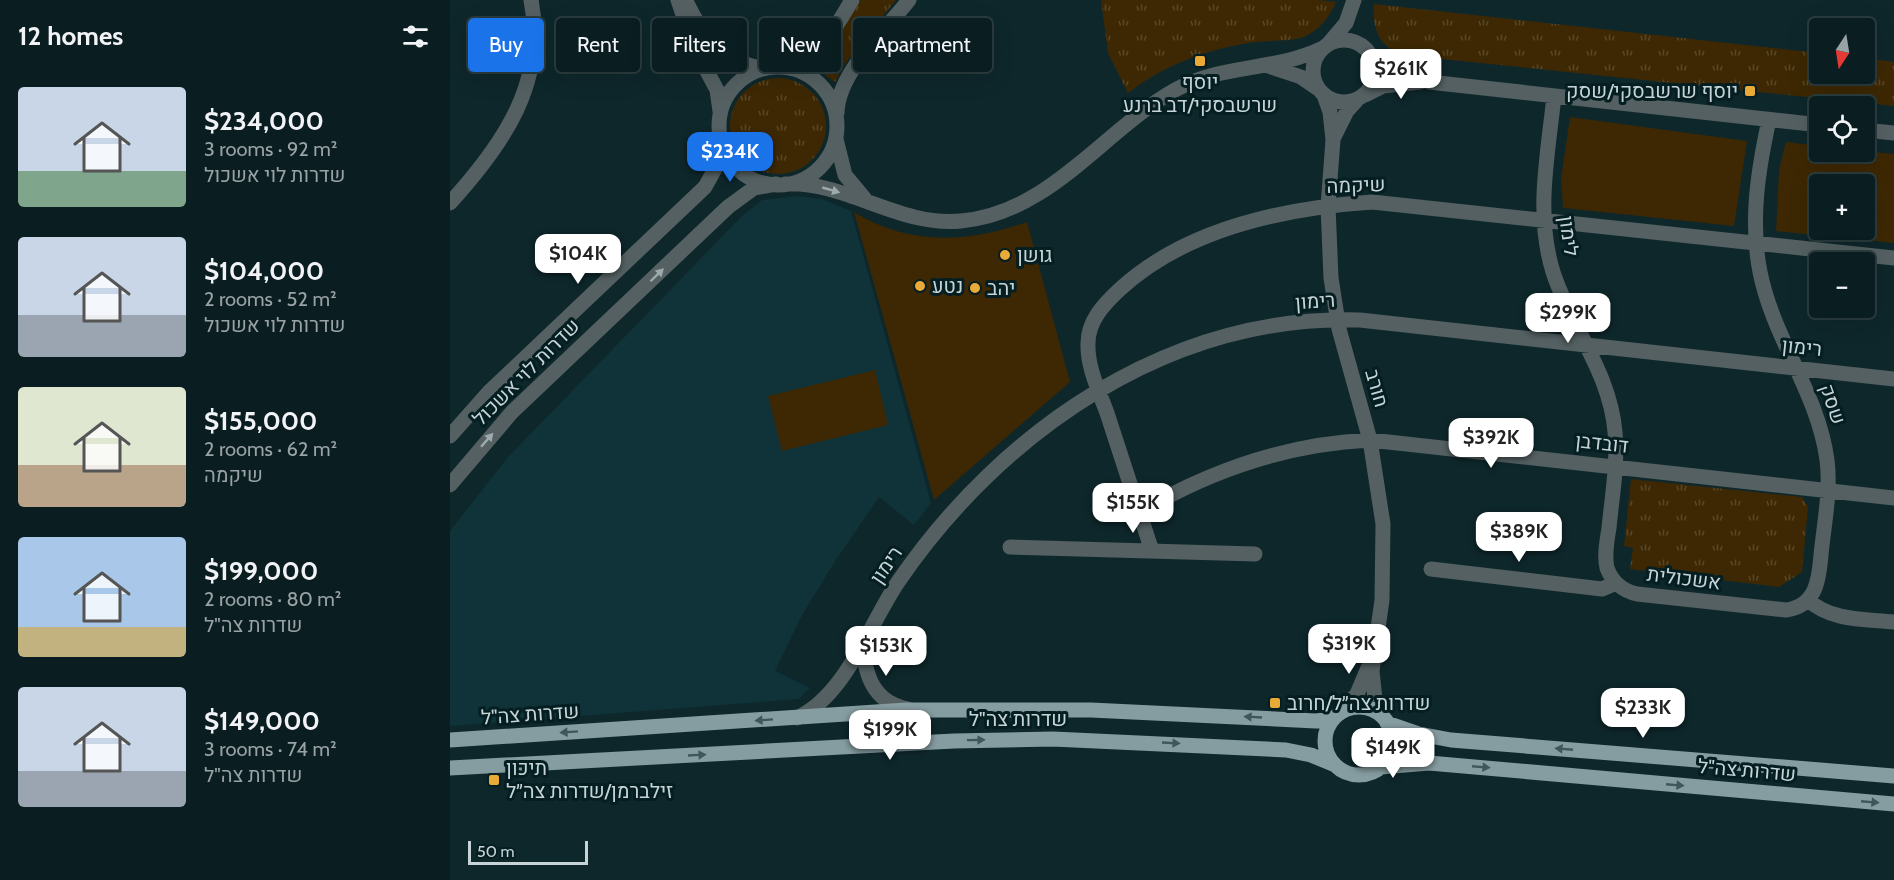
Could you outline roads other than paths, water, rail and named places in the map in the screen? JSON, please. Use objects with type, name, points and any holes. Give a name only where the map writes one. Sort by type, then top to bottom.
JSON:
[{"type":"main road","points":[[1355,707],[1366,708],[1386,721],[1393,737],[1392,748],[1381,767],[1373,772],[1357,775],[1346,773],[1333,764],[1324,745],[1325,734],[1336,716],[1355,707]]},
{"type":"main road","name":"שדרות צה\"ל","points":[[450,740],[915,710],[1091,710],[1316,721],[1336,716]]},
{"type":"main road","name":"שדרות צה\"ל","points":[[1386,721],[1419,735],[1451,740],[1894,776]]},
{"type":"main road","name":"שדרות צה\"ל","points":[[450,768],[954,741],[1053,739],[1286,750],[1311,755],[1333,764]]},
{"type":"main road","name":"שדרות צה\"ל","points":[[1381,767],[1430,763],[1894,804]]},
{"type":"street","points":[[450,203],[500,144],[522,101],[533,57],[534,15],[531,0]]},
{"type":"street","points":[[678,0],[692,41],[717,90],[720,130],[729,158],[741,171],[757,180],[780,184],[800,183],[827,188],[909,217],[944,222],[999,213],[1030,198],[1058,180],[1173,91],[1212,74],[1290,62],[1325,46],[1345,40],[1367,50],[1387,68],[1429,82]]},
{"type":"street","points":[[685,0],[702,31],[723,53],[736,61],[759,68]]},
{"type":"street","points":[[840,18],[852,0]]},
{"type":"street","points":[[875,206],[849,182],[840,161],[836,138],[839,99],[848,77],[909,0]]},
{"type":"street","points":[[1322,94],[1315,84],[1312,70],[1317,55],[1346,23],[1353,3]]},
{"type":"street","points":[[1353,3],[1354,27],[1367,50],[1376,73],[1373,82],[1361,97]]},
{"type":"street","points":[[1265,66],[1301,76],[1322,94],[1337,102],[1361,97],[1389,85],[1429,82],[1809,124]]},
{"type":"street","points":[[720,130],[723,104],[733,88],[746,76],[759,71]]},
{"type":"street","points":[[802,72],[816,80],[828,94],[837,119]]},
{"type":"street","name":"חורב","points":[[1322,94],[1330,112],[1333,140],[1328,206],[1330,278],[1337,320],[1370,440],[1380,497],[1384,550],[1382,600],[1374,648],[1361,688],[1336,716]]},
{"type":"street","name":"לימון","points":[[1554,96],[1544,186],[1544,220],[1553,272],[1565,303],[1605,384],[1612,409],[1616,435],[1615,466],[1606,561],[1616,583]]},
{"type":"street","name":"חורב","points":[[1333,140],[1347,111],[1361,97]]},
{"type":"street","name":"שסק","points":[[1769,120],[1757,181],[1757,243],[1768,303],[1822,436],[1827,461],[1828,490],[1819,578],[1808,600]]},
{"type":"street","name":"שדרות לוי אשכול","points":[[450,436],[489,392],[705,187],[716,167],[720,130]]},
{"type":"street","points":[[1875,131],[1894,134]]},
{"type":"street","points":[[780,184],[803,179],[818,169],[829,155],[836,138]]},
{"type":"street","name":"שדרות לוי אשכול","points":[[450,485],[513,412],[732,203],[759,186],[780,184]]},
{"type":"street","name":"שיקמה","points":[[1152,551],[1089,356],[1089,330],[1094,319],[1133,277],[1155,261],[1202,238],[1251,222],[1328,206],[1372,202],[1894,258]]},
{"type":"street","name":"רימון","points":[[797,717],[813,710],[827,697],[911,565],[937,529],[979,482],[1024,442],[1099,389],[1171,355],[1224,338],[1278,326],[1337,320],[1894,379]]},
{"type":"street","name":"דובדבן","points":[[1140,512],[1203,479],[1258,458],[1317,444],[1370,440],[1894,498]]},
{"type":"street","points":[[1010,547],[1255,554]]},
{"type":"street","points":[[1431,569],[1602,589],[1616,583]]},
{"type":"street","name":"אשכולית","points":[[1616,583],[1637,594],[1778,609],[1796,608],[1808,600]]},
{"type":"street","points":[[1808,600],[1820,610],[1833,616],[1894,622]]},
{"type":"street","points":[[862,642],[866,672],[876,692],[889,703],[915,710]]},
{"type":"street","name":"חורב","points":[[1374,648],[1374,692],[1386,721]]},
{"type":"place","name":"יוסף שרשבסקי/דב ברנע","points":[[1200,61]]},
{"type":"place","name":"יוסף שרשבסקי/שסק","points":[[1750,91]]},
{"type":"place","name":"גושן","points":[[1005,255]]},
{"type":"place","name":"נטע","points":[[920,286]]},
{"type":"place","name":"יהב","points":[[975,288]]},
{"type":"place","name":"שדרות צה״ל/חרוב","points":[[1275,703]]},
{"type":"place","name":"תיכון זילברמן/שדרות צה״ל","points":[[494,780]]}]
